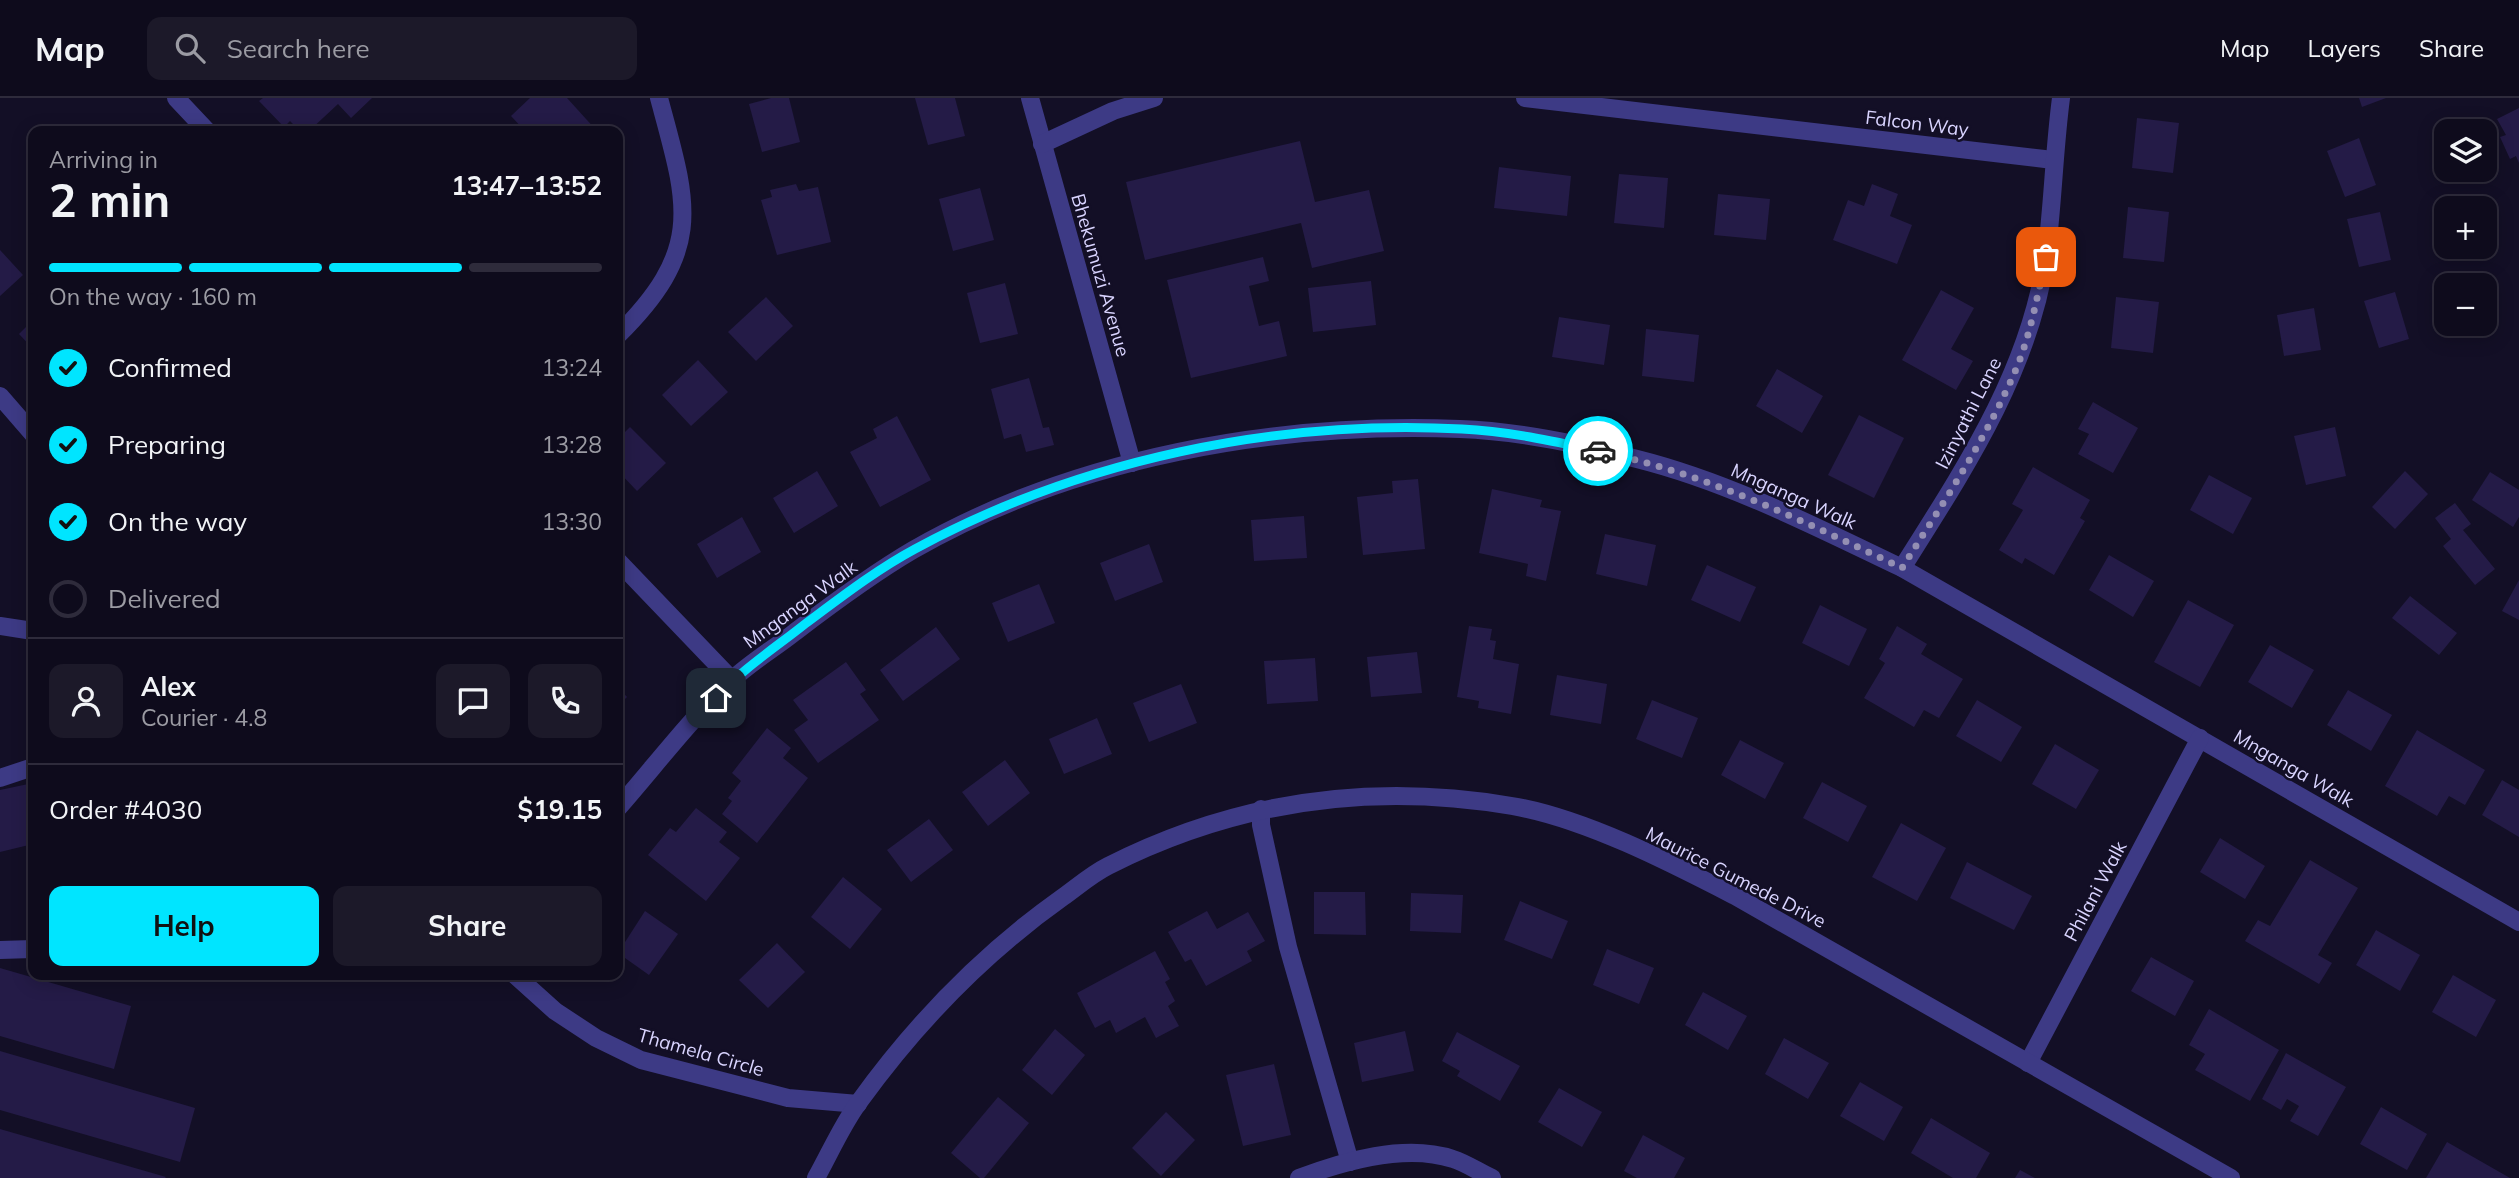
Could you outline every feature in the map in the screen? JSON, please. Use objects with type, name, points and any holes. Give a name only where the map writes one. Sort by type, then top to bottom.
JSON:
[{"type":"street","points":[[176,98],[202,126]]},
{"type":"street","points":[[623,329],[663,284],[680,249],[684,209],[678,170],[659,98]]},
{"type":"street","name":"Bhekumuzi Avenue","points":[[1030,98],[1132,463]]},
{"type":"street","points":[[1042,144],[1113,111],[1154,98]]},
{"type":"street","name":"Falcon Way","points":[[1525,98],[2053,160]]},
{"type":"street","name":"Izinyathi Lane","points":[[1902,568],[1961,475],[2014,376],[2032,318],[2046,257],[2053,160],[2061,98]]},
{"type":"street","points":[[0,396],[28,428]]},
{"type":"street","name":"Mnganga Walk","points":[[623,802],[732,680],[838,599],[913,550],[1052,488],[1132,463],[1237,442],[1345,429],[1463,429],[1540,439],[1639,459],[1726,488],[1902,568],[2519,922]]},
{"type":"street","points":[[623,566],[732,680]]},
{"type":"street","points":[[0,626],[28,630]]},
{"type":"street","name":"Philani Walk","points":[[2028,1063],[2200,738]]},
{"type":"street","points":[[0,778],[28,768]]},
{"type":"street","name":"Maurice Gumede Drive","points":[[816,1178],[858,1104],[928,1015],[1014,932],[1105,867],[1190,829],[1261,809],[1350,795],[1514,806],[1583,827],[1661,858],[1735,896],[2231,1178]]},
{"type":"street","points":[[1261,809],[1261,825],[1288,947],[1350,1162]]},
{"type":"street","points":[[0,950],[28,948]]},
{"type":"street","name":"Thamela Circle","points":[[521,980],[555,1011],[596,1038],[642,1060],[788,1098],[858,1104]]},
{"type":"street","points":[[1299,1178],[1335,1164],[1414,1153],[1452,1158],[1492,1178]]},
{"type":"building","points":[[263,98],[372,98],[351,118],[338,104],[314,126],[295,126],[290,121],[283,126],[259,101]]},
{"type":"building","points":[[530,98],[567,98],[592,126],[520,126],[511,116]]},
{"type":"building","points":[[771,98],[789,98],[800,142],[762,152],[749,104]]},
{"type":"building","points":[[915,98],[955,98],[965,136],[928,145]]},
{"type":"building","points":[[2359,98],[2386,98],[2362,107]]},
{"type":"building","points":[[2519,108],[2519,163],[2516,156],[2510,159],[2500,137],[2506,135],[2497,119]]},
{"type":"building","points":[[2137,118],[2179,123],[2173,173],[2132,168]]},
{"type":"building","points":[[2359,138],[2376,185],[2345,197],[2327,151]]},
{"type":"building","points":[[1300,141],[1315,202],[1369,190],[1384,251],[1312,268],[1301,223],[1145,260],[1126,182]]},
{"type":"building","points":[[1499,167],[1571,176],[1567,216],[1494,208]]},
{"type":"building","points":[[1619,174],[1668,178],[1664,228],[1614,223]]},
{"type":"building","points":[[796,184],[799,191],[818,187],[831,242],[777,255],[761,200],[772,197],[770,190]]},
{"type":"building","points":[[1872,184],[1898,194],[1890,216],[1912,225],[1897,264],[1833,240],[1848,200],[1864,206]]},
{"type":"building","points":[[980,188],[994,240],[953,251],[939,199]]},
{"type":"building","points":[[1718,194],[1770,199],[1766,240],[1714,235]]},
{"type":"building","points":[[2128,207],[2169,212],[2164,262],[2123,258]]},
{"type":"building","points":[[2380,212],[2391,260],[2359,267],[2347,219]]},
{"type":"building","points":[[0,250],[23,275],[0,296]]},
{"type":"building","points":[[1263,257],[1269,281],[1249,286],[1259,326],[1279,321],[1287,356],[1191,378],[1167,280]]},
{"type":"building","points":[[1371,281],[1376,325],[1313,332],[1308,288]]},
{"type":"building","points":[[1005,283],[1018,334],[980,343],[967,293]]},
{"type":"building","points":[[1941,290],[1974,308],[1951,349],[1973,361],[1956,390],[1902,360]]},
{"type":"building","points":[[2395,292],[2409,339],[2379,348],[2364,301]]},
{"type":"building","points":[[766,297],[793,326],[756,361],[728,332]]},
{"type":"building","points":[[2116,297],[2159,302],[2153,353],[2111,348]]},
{"type":"building","points":[[2314,308],[2321,350],[2284,356],[2277,315]]},
{"type":"building","points":[[1559,317],[1610,325],[1604,365],[1552,357]]},
{"type":"building","points":[[28,325],[28,344],[19,334]]},
{"type":"building","points":[[1646,329],[1699,335],[1694,382],[1642,376]]},
{"type":"building","points":[[698,360],[728,392],[691,426],[662,395]]},
{"type":"building","points":[[1777,369],[1823,396],[1802,433],[1756,406]]},
{"type":"building","points":[[1029,378],[1043,428],[1049,427],[1054,445],[1026,452],[1021,434],[1004,439],[991,389]]},
{"type":"building","points":[[2093,402],[2138,428],[2113,473],[2078,454],[2089,434],[2078,429]]},
{"type":"building","points":[[1859,415],[1904,438],[1874,498],[1828,475]]},
{"type":"building","points":[[897,416],[931,480],[880,507],[850,452],[877,438],[873,429]]},
{"type":"building","points":[[630,427],[666,463],[637,491],[623,476],[623,434]]},
{"type":"building","points":[[2335,427],[2346,476],[2306,485],[2294,436]]},
{"type":"building","points":[[2033,467],[2090,500],[2080,518],[2085,521],[2054,575],[2025,558],[2022,564],[1999,550],[2023,510],[2012,504]]},
{"type":"building","points":[[817,471],[838,506],[794,533],[773,498]]},
{"type":"building","points":[[2405,471],[2428,494],[2395,529],[2372,507]]},
{"type":"building","points":[[2490,472],[2519,490],[2519,517],[2513,527],[2472,500]]},
{"type":"building","points":[[2209,475],[2252,498],[2233,534],[2190,510]]},
{"type":"building","points":[[1418,479],[1425,549],[1363,555],[1357,497],[1393,493],[1392,481]]},
{"type":"building","points":[[1492,489],[1542,500],[1540,507],[1561,511],[1546,581],[1526,576],[1528,564],[1479,553]]},
{"type":"building","points":[[2455,503],[2471,524],[2463,530],[2495,569],[2475,585],[2443,546],[2451,539],[2435,518]]},
{"type":"building","points":[[1304,516],[1307,558],[1254,561],[1251,520]]},
{"type":"building","points":[[742,517],[761,552],[717,578],[697,544]]},
{"type":"building","points":[[1605,534],[1656,545],[1647,586],[1596,574]]},
{"type":"building","points":[[1149,544],[1163,582],[1115,601],[1100,563]]},
{"type":"building","points":[[2109,555],[2154,581],[2133,617],[2089,590]]},
{"type":"building","points":[[1707,565],[1756,587],[1740,622],[1691,600]]},
{"type":"building","points":[[2519,580],[2519,620],[2502,611]]},
{"type":"building","points":[[1039,584],[1055,623],[1008,642],[992,603]]},
{"type":"building","points":[[2410,596],[2457,633],[2439,655],[2392,618]]},
{"type":"building","points":[[2188,600],[2234,625],[2200,687],[2154,662]]},
{"type":"building","points":[[1820,605],[1867,629],[1849,666],[1802,643]]},
{"type":"building","points":[[1469,626],[1492,629],[1490,640],[1496,641],[1493,659],[1519,664],[1511,714],[1478,708],[1479,701],[1457,697]]},
{"type":"building","points":[[1897,626],[1927,644],[1921,654],[1963,679],[1939,718],[1924,710],[1914,727],[1864,698],[1885,663],[1879,659]]},
{"type":"building","points":[[936,627],[960,659],[903,701],[880,670]]},
{"type":"building","points":[[2270,645],[2314,670],[2292,708],[2248,682]]},
{"type":"building","points":[[1417,652],[1422,693],[1371,697],[1367,657]]},
{"type":"building","points":[[1315,658],[1318,701],[1267,704],[1264,661]]},
{"type":"building","points":[[846,662],[866,690],[860,694],[879,720],[818,763],[794,730],[808,720],[793,700]]},
{"type":"building","points":[[1557,675],[1607,684],[1601,724],[1550,715]]},
{"type":"building","points":[[1181,684],[1197,723],[1149,742],[1133,703]]},
{"type":"building","points":[[2348,690],[2392,715],[2371,751],[2327,725]]},
{"type":"building","points":[[1652,700],[1698,718],[1682,758],[1636,739]]},
{"type":"building","points":[[1977,700],[2022,727],[2001,762],[1956,736]]},
{"type":"building","points":[[1097,718],[1112,754],[1064,774],[1049,739]]},
{"type":"building","points":[[767,728],[791,748],[783,758],[808,778],[757,843],[722,814],[732,801],[728,798],[741,781],[732,773]]},
{"type":"building","points":[[2417,730],[2485,770],[2465,805],[2449,796],[2437,816],[2385,786]]},
{"type":"building","points":[[1740,740],[1784,763],[1765,799],[1721,775]]},
{"type":"building","points":[[2055,744],[2099,770],[2076,809],[2032,784]]},
{"type":"building","points":[[1005,760],[1030,793],[988,826],[962,792]]},
{"type":"building","points":[[2502,780],[2519,790],[2519,837],[2482,815]]},
{"type":"building","points":[[1822,782],[1867,806],[1848,842],[1803,818]]},
{"type":"building","points":[[28,784],[28,845],[0,852],[0,790]]},
{"type":"building","points":[[696,808],[727,832],[719,842],[740,858],[706,901],[648,855],[670,828],[676,832]]},
{"type":"building","points":[[929,819],[953,850],[911,882],[887,850]]},
{"type":"building","points":[[1901,823],[1946,848],[1917,901],[1872,877]]},
{"type":"building","points":[[2220,838],[2265,866],[2245,899],[2200,872]]},
{"type":"building","points":[[2310,860],[2358,888],[2318,955],[2332,963],[2319,984],[2245,941],[2258,920],[2270,926]]},
{"type":"building","points":[[1967,862],[2032,896],[2014,930],[1950,898]]},
{"type":"building","points":[[843,877],[882,909],[850,949],[811,917]]},
{"type":"building","points":[[1314,892],[1365,892],[1366,935],[1314,934]]},
{"type":"building","points":[[1411,893],[1463,895],[1461,933],[1410,931]]},
{"type":"building","points":[[1520,901],[1568,921],[1552,959],[1504,940]]},
{"type":"building","points":[[645,911],[678,934],[649,975],[623,957],[623,945]]},
{"type":"building","points":[[1207,911],[1217,929],[1248,912],[1265,941],[1247,951],[1252,961],[1206,986],[1191,959],[1185,962],[1168,932]]},
{"type":"building","points":[[2376,930],[2420,955],[2400,991],[2356,965]]},
{"type":"building","points":[[777,943],[805,972],[768,1008],[739,980]]},
{"type":"building","points":[[1607,949],[1654,968],[1639,1004],[1593,985]]},
{"type":"building","points":[[1155,951],[1170,979],[1165,982],[1175,1001],[1168,1006],[1179,1026],[1156,1038],[1145,1017],[1116,1033],[1110,1020],[1095,1028],[1077,993]]},
{"type":"building","points":[[2151,957],[2194,981],[2175,1016],[2131,991]]},
{"type":"building","points":[[0,968],[28,976],[28,980],[41,980],[131,1006],[114,1069],[0,1036]]},
{"type":"building","points":[[2453,975],[2496,1000],[2476,1037],[2432,1012]]},
{"type":"building","points":[[1703,992],[1747,1016],[1728,1050],[1685,1025]]},
{"type":"building","points":[[2209,1009],[2279,1050],[2250,1101],[2195,1070],[2205,1054],[2189,1045]]},
{"type":"building","points":[[1055,1029],[1085,1055],[1052,1095],[1022,1070]]},
{"type":"building","points":[[1405,1031],[1414,1071],[1362,1082],[1354,1043]]},
{"type":"building","points":[[1457,1032],[1520,1066],[1500,1101],[1457,1076],[1460,1071],[1442,1061]]},
{"type":"building","points":[[1784,1038],[1829,1063],[1808,1099],[1765,1074]]},
{"type":"building","points":[[0,1051],[195,1108],[180,1162],[0,1110]]},
{"type":"building","points":[[2286,1053],[2346,1087],[2318,1136],[2290,1121],[2299,1106],[2287,1099],[2281,1110],[2262,1099]]},
{"type":"building","points":[[1274,1064],[1291,1135],[1243,1146],[1226,1075]]},
{"type":"building","points":[[1860,1082],[1903,1107],[1884,1141],[1840,1116]]},
{"type":"building","points":[[1559,1088],[1602,1112],[1582,1147],[1538,1122]]},
{"type":"building","points":[[998,1097],[1029,1123],[984,1178],[980,1178],[951,1153]]},
{"type":"building","points":[[2381,1107],[2427,1134],[2407,1170],[2360,1144]]},
{"type":"building","points":[[1166,1112],[1195,1140],[1161,1176],[1132,1148]]},
{"type":"building","points":[[1931,1118],[1990,1153],[1976,1178],[1953,1178],[1911,1153]]},
{"type":"building","points":[[0,1129],[166,1177],[0,1178]]},
{"type":"building","points":[[1643,1135],[1685,1158],[1674,1178],[1637,1178],[1624,1171]]},
{"type":"building","points":[[2447,1142],[2510,1178],[2426,1178]]},
{"type":"building","points":[[2020,1170],[2035,1178],[2015,1178]]},
{"type":"way so far","points":[[1598,451],[1639,459],[1726,488],[1902,568],[1961,475],[2014,376],[2032,318],[2046,257]]},
{"type":"route","points":[[716,698],[732,680],[838,599],[913,550],[979,518],[1052,488],[1132,463],[1237,442],[1345,429],[1463,429],[1553,441],[1598,451]]}]
